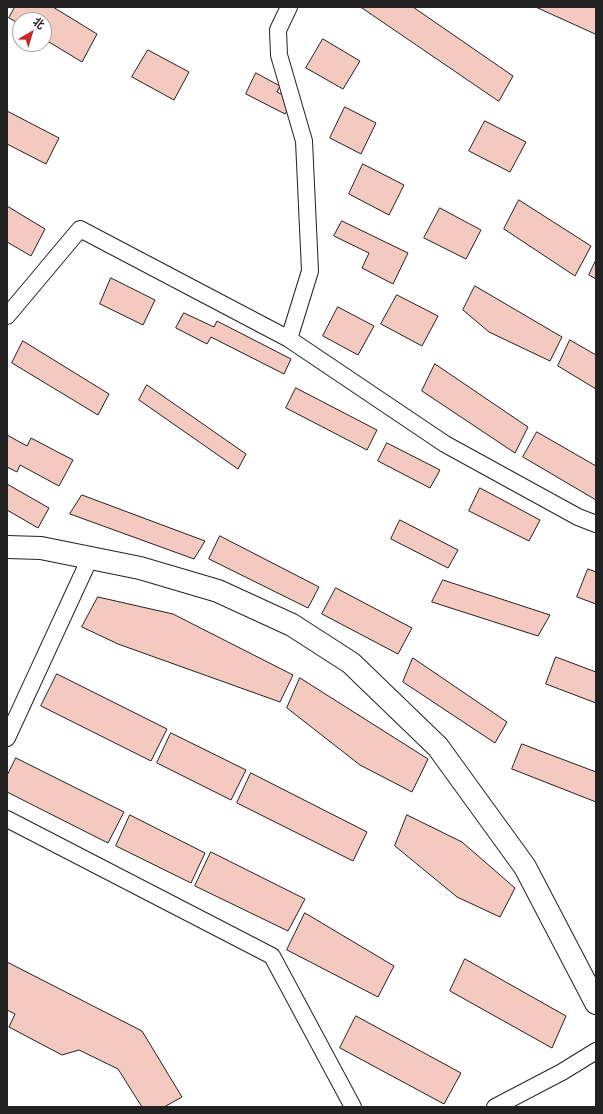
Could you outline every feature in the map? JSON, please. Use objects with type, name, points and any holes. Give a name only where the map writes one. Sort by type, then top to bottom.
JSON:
[{"type":"street","points":[[289,7],[278,30],[279,55],[304,142],[310,272],[289,339]]},
{"type":"street","points":[[7,316],[80,229],[289,339],[445,444],[578,517],[596,524]]},
{"type":"street","points":[[7,547],[41,548],[140,568],[218,591],[292,625],[351,663],[438,747],[520,860],[596,1003]]},
{"type":"street","points":[[7,738],[90,558]]},
{"type":"street","points":[[7,819],[272,956],[353,1107]]},
{"type":"street","points":[[495,1107],[562,1072],[596,1051]]},
{"type":"building","points":[[15,7],[53,7],[97,34],[82,62],[52,44],[52,12],[12,12]]},
{"type":"building","points":[[361,7],[413,7],[513,76],[499,101]]},
{"type":"building","points":[[536,7],[596,7],[596,34]]},
{"type":"building","points":[[12,12],[12,20],[9,18]]},
{"type":"building","points":[[323,39],[360,61],[343,89],[306,68]]},
{"type":"building","points":[[148,50],[189,72],[174,100],[132,77]]},
{"type":"building","points":[[256,73],[280,86],[277,92],[293,100],[285,114],[246,94]]},
{"type":"building","points":[[345,107],[376,123],[361,154],[330,138]]},
{"type":"building","points":[[7,111],[59,138],[46,164],[7,144]]},
{"type":"building","points":[[485,121],[526,142],[510,172],[469,151]]},
{"type":"building","points":[[363,164],[404,185],[389,215],[349,194]]},
{"type":"building","points":[[519,200],[591,246],[575,276],[504,229]]},
{"type":"building","points":[[7,206],[45,229],[31,256],[7,242]]},
{"type":"building","points":[[440,208],[481,230],[466,259],[424,238]]},
{"type":"building","points":[[342,221],[408,253],[393,284],[362,268],[369,253],[334,236]]},
{"type":"building","points":[[596,260],[596,279],[589,275]]},
{"type":"building","points":[[111,278],[155,300],[143,325],[100,304]]},
{"type":"building","points":[[475,286],[562,337],[550,361],[489,332],[463,310]]},
{"type":"building","points":[[397,295],[438,316],[422,346],[381,324]]},
{"type":"building","points":[[338,307],[374,326],[358,355],[323,336]]},
{"type":"building","points":[[184,313],[214,327],[217,321],[291,359],[284,374],[211,337],[207,344],[176,328]]},
{"type":"building","points":[[570,340],[596,355],[596,389],[558,366]]},
{"type":"building","points":[[23,341],[109,394],[98,415],[12,363]]},
{"type":"building","points":[[435,364],[528,427],[515,453],[422,391]]},
{"type":"building","points":[[147,385],[246,454],[238,469],[139,400]]},
{"type":"building","points":[[296,388],[377,430],[367,450],[286,408]]},
{"type":"building","points":[[537,432],[596,466],[596,500],[523,457]]},
{"type":"building","points":[[7,435],[27,446],[31,438],[73,460],[59,486],[20,465],[17,472],[7,467]]},
{"type":"building","points":[[387,443],[440,470],[430,488],[378,461]]},
{"type":"building","points":[[7,484],[49,508],[38,528],[7,510]]},
{"type":"building","points":[[480,488],[540,520],[529,541],[469,511]]},
{"type":"building","points":[[82,495],[205,541],[194,559],[70,514]]},
{"type":"building","points":[[400,520],[458,550],[448,568],[391,539]]},
{"type":"building","points":[[220,536],[319,587],[308,608],[209,559]]},
{"type":"building","points":[[588,569],[596,572],[596,604],[577,597]]},
{"type":"building","points":[[443,580],[550,615],[538,636],[432,602]]},
{"type":"building","points":[[336,588],[412,628],[398,654],[322,614]]},
{"type":"building","points":[[98,597],[173,614],[293,675],[280,702],[118,644],[82,627]]},
{"type":"building","points":[[556,657],[596,672],[596,703],[546,684]]},
{"type":"building","points":[[413,658],[507,722],[495,743],[403,682]]},
{"type":"building","points":[[57,674],[167,729],[151,761],[41,706]]},
{"type":"building","points":[[300,678],[428,759],[412,792],[360,765],[287,708]]},
{"type":"building","points":[[171,733],[246,770],[231,800],[157,763]]},
{"type":"building","points":[[522,744],[596,772],[596,802],[512,769]]},
{"type":"building","points":[[16,758],[124,812],[108,843],[7,792],[7,776]]},
{"type":"building","points":[[251,773],[367,832],[353,861],[237,803]]},
{"type":"building","points":[[130,815],[205,853],[191,883],[116,846]]},
{"type":"building","points":[[407,815],[462,842],[515,888],[500,917],[457,897],[395,846]]},
{"type":"building","points":[[211,852],[305,899],[288,931],[195,886]]},
{"type":"building","points":[[305,913],[394,966],[378,997],[287,950]]},
{"type":"building","points":[[465,959],[566,1016],[552,1048],[450,991]]},
{"type":"building","points":[[7,962],[142,1031],[182,1097],[164,1107],[142,1107],[118,1069],[79,1050],[62,1055],[9,1027],[15,1014],[7,1010]]},
{"type":"building","points":[[356,1016],[461,1073],[444,1104],[340,1048]]}]
